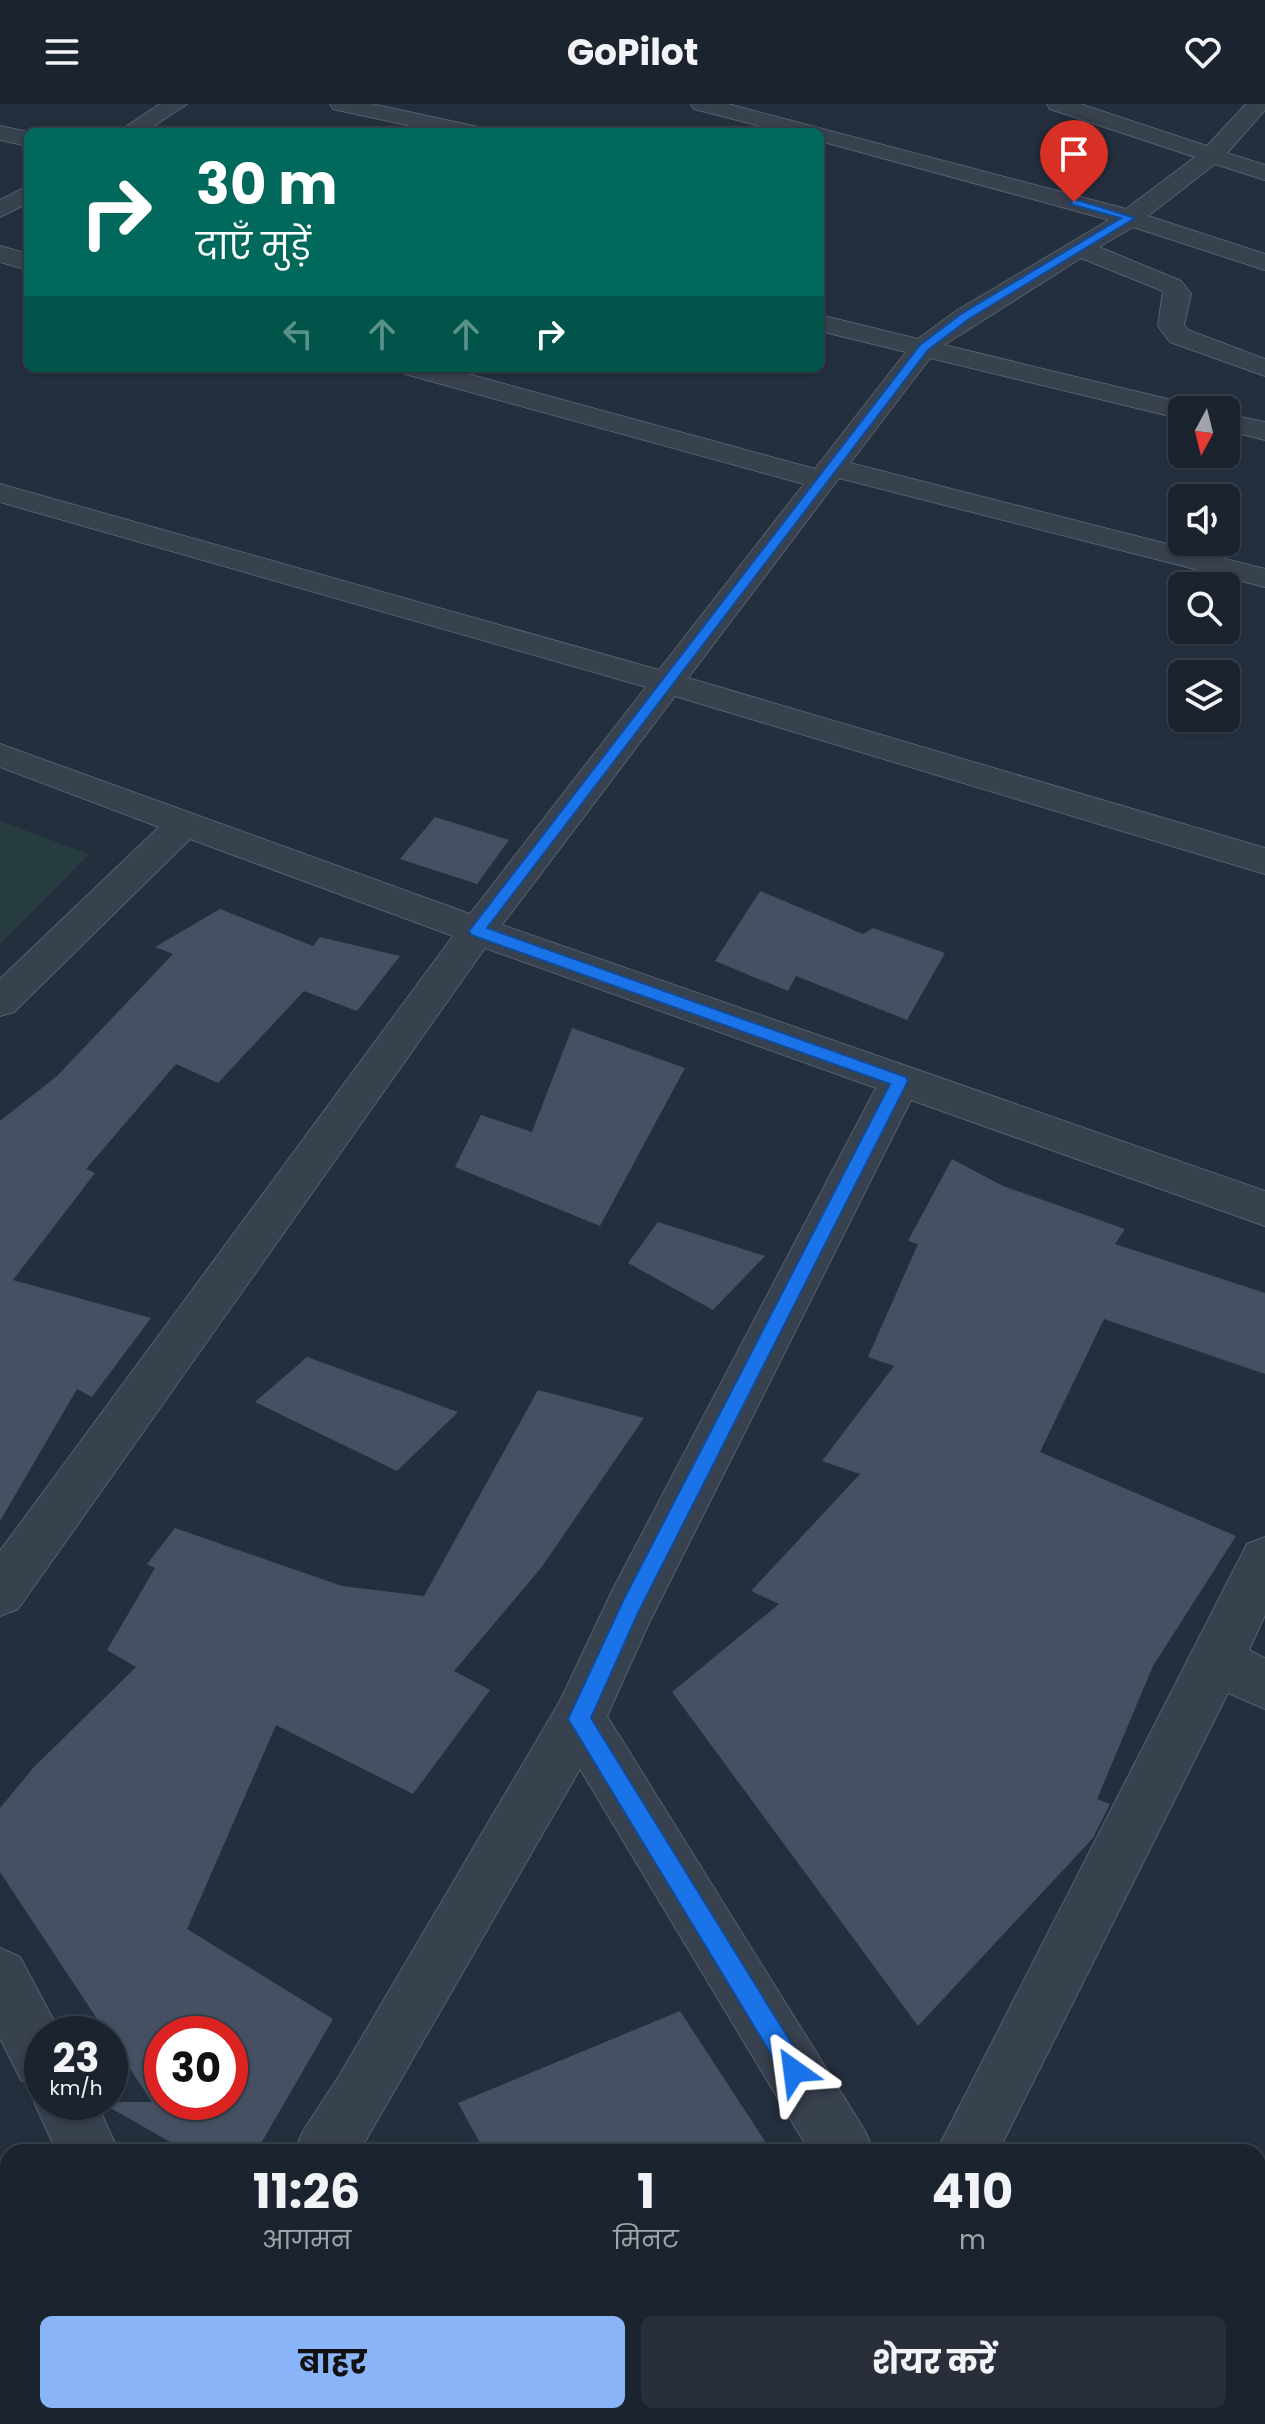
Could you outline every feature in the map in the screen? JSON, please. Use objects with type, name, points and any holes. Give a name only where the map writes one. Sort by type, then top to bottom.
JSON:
[{"type":"street","points":[[136,128],[176,104]]},
{"type":"street","points":[[341,104],[444,126],[468,122]]},
{"type":"street","points":[[702,104],[794,128]]},
{"type":"street","points":[[1058,104],[1265,173]]},
{"type":"street","points":[[0,1592],[477,931],[924,347],[965,317],[1130,218],[1212,155],[1258,104]]},
{"type":"street","points":[[0,133],[24,138]]},
{"type":"street","points":[[824,135],[1130,218],[1265,262]]},
{"type":"street","points":[[0,210],[24,195]]},
{"type":"street","points":[[1082,249],[1172,286],[1178,294],[1171,326],[1179,336],[1265,368]]},
{"type":"street","points":[[0,254],[24,261]]},
{"type":"street","points":[[824,324],[1168,408]]},
{"type":"street","points":[[431,372],[826,473],[1265,578]]},
{"type":"street","points":[[1240,425],[1265,431]]},
{"type":"street","points":[[0,493],[665,682],[1265,861]]},
{"type":"street","points":[[0,755],[477,931],[1265,1209]]},
{"type":"street","points":[[0,1002],[185,823]]},
{"type":"street","points":[[329,2144],[360,2097],[579,1719],[631,1606],[900,1081]]},
{"type":"street","points":[[970,2144],[1217,1662],[1265,1560]]},
{"type":"street","points":[[1217,1662],[1265,1684]]},
{"type":"street","points":[[579,1719],[839,2144]]},
{"type":"street","points":[[0,1977],[24,2024]]},
{"type":"street","points":[[73,2120],[85,2144]]},
{"type":"green space","points":[[0,821],[89,854],[0,944]]},
{"type":"building","points":[[435,817],[509,840],[477,884],[400,859]]},
{"type":"building","points":[[760,891],[863,934],[873,928],[945,953],[907,1020],[796,976],[788,991],[715,961]]},
{"type":"building","points":[[220,909],[313,946],[320,937],[400,956],[357,1011],[304,991],[218,1083],[176,1064],[86,1169],[95,1173],[13,1280],[151,1318],[92,1397],[77,1389],[0,1521],[0,1121],[57,1076],[173,954],[155,947]]},
{"type":"building","points":[[572,1028],[685,1068],[600,1226],[455,1167],[481,1115],[532,1132]]},
{"type":"building","points":[[952,1159],[1003,1186],[1125,1229],[1115,1244],[1265,1293],[1265,1374],[1104,1319],[1040,1452],[1236,1536],[1153,1666],[1097,1799],[1110,1804],[1093,1838],[918,2026],[672,1692],[779,1604],[751,1591],[860,1474],[822,1461],[894,1366],[868,1357],[918,1244],[908,1241]]},
{"type":"building","points":[[658,1222],[765,1256],[713,1310],[628,1263]]},
{"type":"building","points":[[307,1357],[458,1412],[397,1471],[255,1402]]},
{"type":"building","points":[[538,1390],[644,1418],[541,1568],[454,1671],[490,1690],[413,1794],[276,1725],[187,1929],[333,2019],[261,2144],[174,2144],[128,2118],[128,2102],[144,2102],[144,2120],[248,2120],[248,2016],[144,2016],[144,2090],[128,2066],[128,2016],[95,2016],[0,1872],[0,1808],[34,1767],[136,1667],[107,1650],[155,1568],[147,1564],[175,1528],[342,1586],[424,1596]]},
{"type":"building","points":[[680,2011],[767,2144],[481,2144],[458,2103]]},
{"type":"route","points":[[794,2071],[579,1719],[631,1606],[900,1081],[477,931],[924,347],[965,317],[1130,218],[1074,202]]}]
